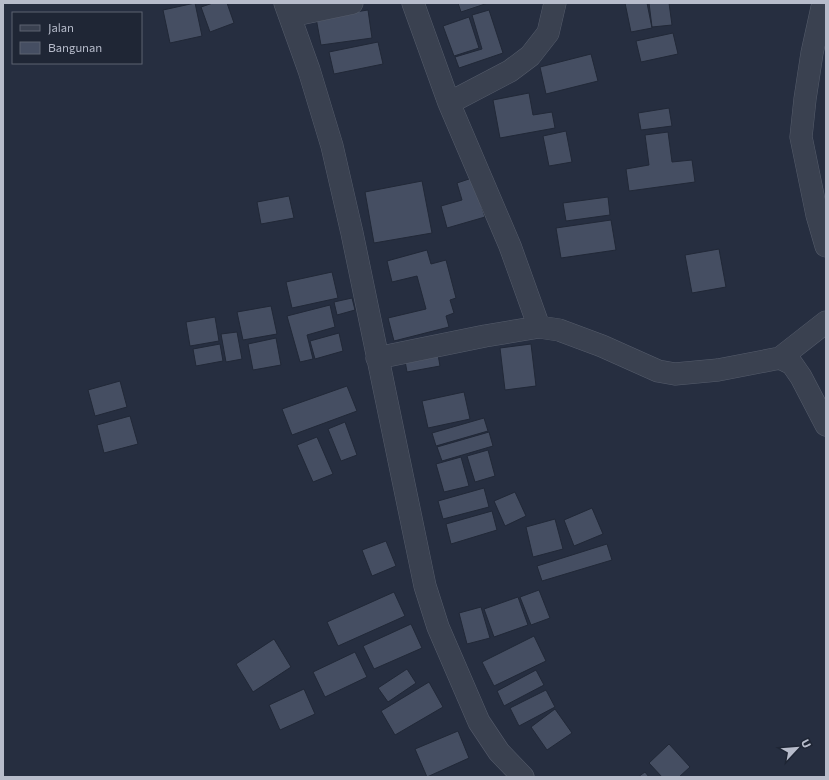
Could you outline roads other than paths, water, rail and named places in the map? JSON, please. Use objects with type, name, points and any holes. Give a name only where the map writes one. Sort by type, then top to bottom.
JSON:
[{"type":"street","points":[[352,3],[287,10],[309,70],[332,146],[352,233],[425,586],[438,627],[478,722],[499,752],[523,777]]},
{"type":"street","points":[[413,3],[449,103],[504,232],[539,327]]},
{"type":"street","points":[[449,103],[510,71],[530,56],[548,33],[555,3]]},
{"type":"street","points":[[822,3],[805,99],[802,137],[826,246]]},
{"type":"street","points":[[377,358],[485,336],[539,327],[559,330],[602,346],[658,371],[675,374],[718,370],[780,358],[826,322]]},
{"type":"street","points":[[780,358],[792,364],[801,376],[826,425]]}]
